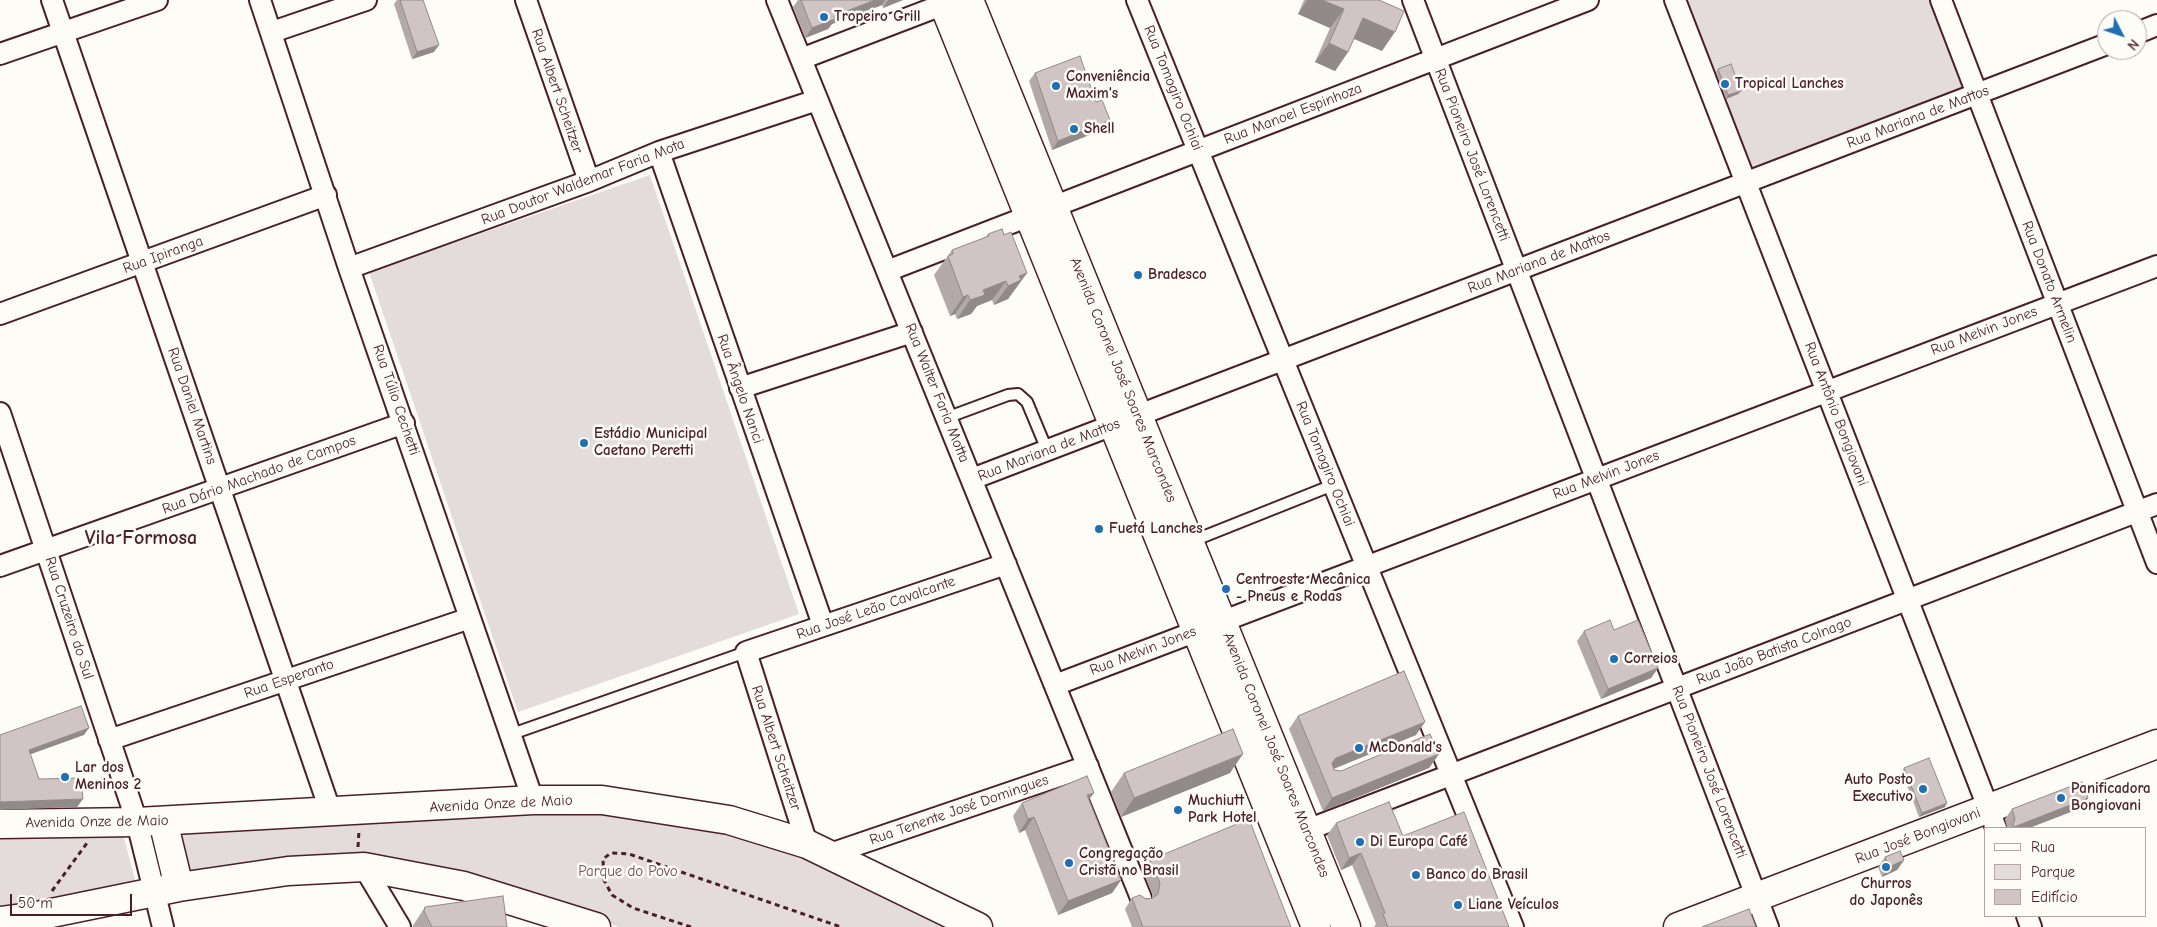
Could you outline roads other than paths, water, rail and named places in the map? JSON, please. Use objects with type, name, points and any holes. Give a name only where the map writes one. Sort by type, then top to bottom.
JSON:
[{"type":"street","name":"Rua Daniel Martins","points":[[52,0],[331,813]]},
{"type":"street","points":[[0,54],[157,0]]},
{"type":"street","name":"Rua Túlio Cechetti","points":[[260,0],[349,268],[533,800]]},
{"type":"street","points":[[272,32],[366,0]]},
{"type":"street","name":"Rua Albert Scheitzer","points":[[526,0],[589,182]]},
{"type":"street","name":"Rua Walter Faria Motta","points":[[777,0],[1141,898]]},
{"type":"street","name":"Rua Tomogiro Ochiai","points":[[1137,0],[1366,566],[1429,737],[1451,775],[1513,927]]},
{"type":"street","name":"Rua Pioneiro José Lorencetti","points":[[1413,0],[1768,927]]},
{"type":"street","name":"Rua Manoel Espinhoza","points":[[887,271],[1588,0]]},
{"type":"street","name":"Rua Antônio Bongiovani","points":[[1675,0],[1993,819]]},
{"type":"street","name":"Rua Donato Armelin","points":[[1941,0],[2157,563]]},
{"type":"street","points":[[801,59],[952,1]]},
{"type":"street","name":"Avenida Coronel José Soares Marcondes","points":[[952,1],[1041,211],[1126,420],[1196,631],[1316,927]]},
{"type":"street","name":"Rua Mariana de Mattos","points":[[972,480],[2097,48]]},
{"type":"street","name":"Rua Doutor Waldemar Faria Mota","points":[[349,268],[589,182],[659,152],[817,100]]},
{"type":"street","name":"Rua Ângelo Nanci","points":[[659,152],[823,625]]},
{"type":"street","name":"Rua Ipiranga","points":[[0,314],[326,195]]},
{"type":"street","name":"Rua Melvin Jones","points":[[1055,685],[2157,266]]},
{"type":"street","points":[[740,388],[912,332]]},
{"type":"street","name":"Rua Cruzeiro do Sul","points":[[0,413],[136,822],[166,889],[163,927]]},
{"type":"street","name":"Avenida Coronel José Soares Marcondes","points":[[1126,420],[1189,542],[1346,927]]},
{"type":"street","name":"Rua Dário Machado de Campos","points":[[0,566],[47,551],[404,423]]},
{"type":"street","name":"Rua João Batista Colnago","points":[[1307,830],[2157,504]]},
{"type":"street","name":"Rua José Leão Cavalcante","points":[[746,652],[1006,564]]},
{"type":"street","name":"Rua Esperanto","points":[[109,740],[470,618]]},
{"type":"street","name":"Rua Albert Scheitzer","points":[[746,652],[818,849]]},
{"type":"street","name":"Rua José Bongiovani","points":[[1678,927],[1756,896],[1993,819],[2157,744]]},
{"type":"street","name":"Rua Tenente José Domingues","points":[[818,849],[1088,766]]},
{"type":"street","name":"Avenida Onze de Maio","points":[[0,824],[163,821],[331,813],[533,800],[602,800],[729,820],[818,849],[978,927]]},
{"type":"street","points":[[163,821],[166,889]]},
{"type":"street","points":[[361,857],[400,927]]},
{"type":"street","points":[[0,921],[32,917],[166,889],[288,871],[361,857],[464,886],[596,927]]},
{"type":"lane","points":[[946,418],[1008,395],[1018,394],[1026,402],[1048,450]]},
{"type":"lane","points":[[1189,542],[1333,484]]},
{"type":"lane","points":[[509,735],[746,652]]},
{"type":"place","name":"Tropeiro Grill","points":[[824,17]]},
{"type":"place","name":"Tropical Lanches","points":[[1725,84]]},
{"type":"place","name":"Conveniência Maxim's","points":[[1056,86]]},
{"type":"place","name":"Shell","points":[[1074,129]]},
{"type":"place","name":"Bradesco","points":[[1138,275]]},
{"type":"place","name":"Estádio Municipal Caetano Peretti","points":[[584,443]]},
{"type":"place","name":"Fuetá Lanches","points":[[1099,529]]},
{"type":"place","name":"Centroeste Mecânica - Pneus e Rodas","points":[[1226,589]]},
{"type":"place","name":"Correios","points":[[1614,659]]},
{"type":"place","name":"McDonald's","points":[[1359,748]]},
{"type":"place","name":"Lar dos Meninos 2","points":[[65,777]]},
{"type":"place","name":"Auto Posto Executivo","points":[[1923,789]]},
{"type":"place","name":"Panificadora Bongiovani","points":[[2061,798]]},
{"type":"place","name":"Muchiutt Park Hotel","points":[[1178,810]]},
{"type":"place","name":"Di Europa Café","points":[[1360,842]]},
{"type":"place","name":"Congregação Cristã no Brasil","points":[[1069,863]]},
{"type":"place","name":"Churros do Japonês","points":[[1886,867]]},
{"type":"place","name":"Banco do Brasil","points":[[1416,875]]},
{"type":"place","name":"Liane Veículos","points":[[1458,905]]},
{"type":"district","name":"Vila Formosa","points":[[141,538]]},
{"type":"park label","name":"Parque do Povo","points":[[628,872]]}]
